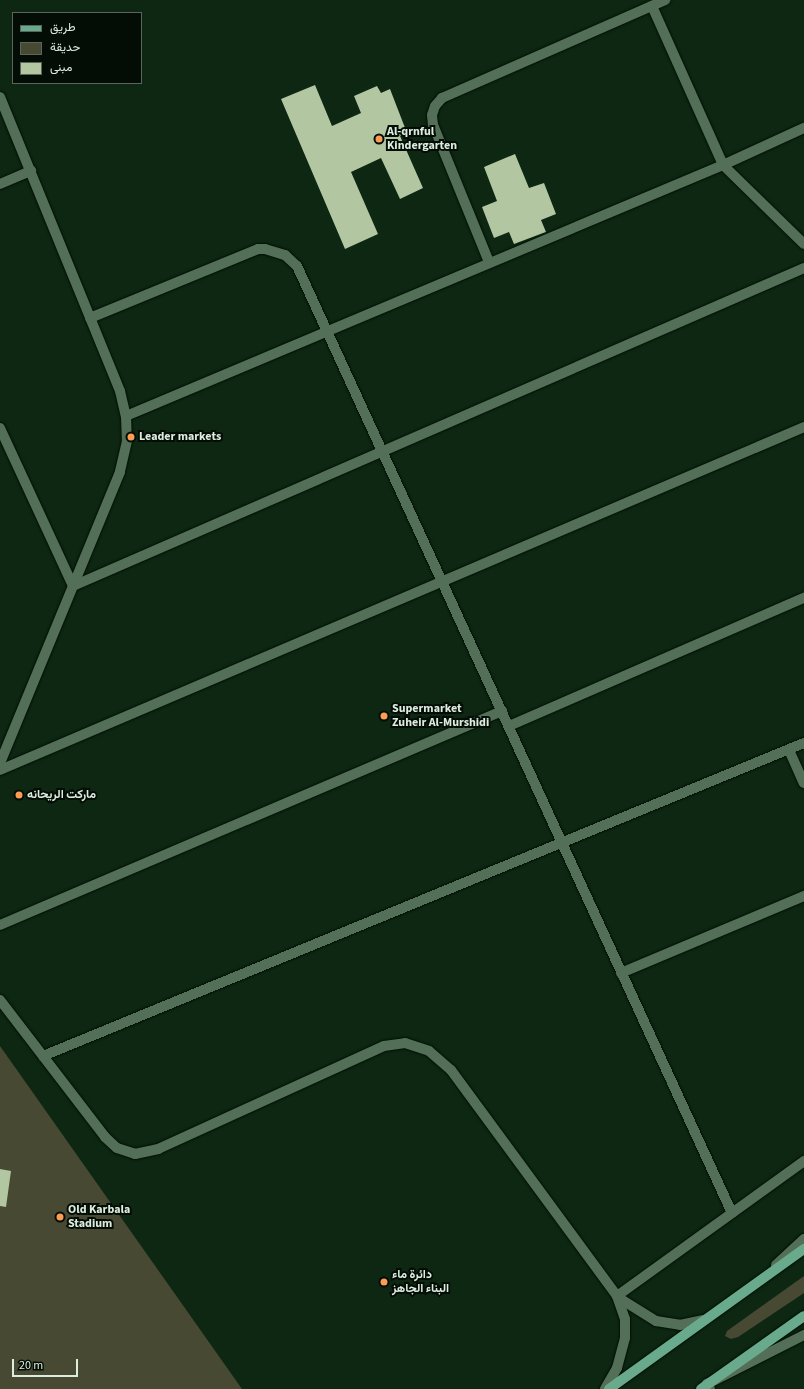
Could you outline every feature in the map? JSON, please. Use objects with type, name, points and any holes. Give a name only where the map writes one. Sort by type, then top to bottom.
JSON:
[{"type":"main road","points":[[609,1389],[804,1249]]},
{"type":"main road","points":[[697,1389],[706,1388],[804,1316]]},
{"type":"street","points":[[490,262],[433,125],[432,115],[435,106],[449,95],[665,0]]},
{"type":"street","points":[[652,6],[723,166],[804,244]]},
{"type":"street","points":[[0,97],[120,391],[126,416],[126,441],[120,472],[0,762]]},
{"type":"street","points":[[126,416],[327,330],[723,166],[804,128]]},
{"type":"street","points":[[0,184],[31,171]]},
{"type":"street","points":[[90,318],[250,252],[266,249],[285,255],[297,266],[732,1213]]},
{"type":"street","points":[[73,586],[804,268]]},
{"type":"street","points":[[0,770],[804,427]]},
{"type":"street","points":[[0,428],[73,586]]},
{"type":"street","points":[[508,726],[804,598]]},
{"type":"street","points":[[0,925],[502,711]]},
{"type":"street","points":[[43,1056],[804,743]]},
{"type":"street","points":[[789,750],[804,784]]},
{"type":"street","points":[[622,973],[804,896]]},
{"type":"street","points":[[0,1000],[104,1137],[117,1148],[136,1154],[158,1149],[384,1046],[405,1043],[429,1051],[451,1070],[617,1296],[625,1319],[625,1338],[617,1368],[605,1389]]},
{"type":"street","points":[[617,1296],[804,1161]]},
{"type":"street","points":[[762,1279],[804,1239]]},
{"type":"street","points":[[617,1296],[656,1321],[680,1325],[706,1319]]},
{"type":"street","points":[[706,1388],[804,1335]]},
{"type":"green space","name":"Old Karbala Stadium","points":[[0,1046],[242,1389],[0,1389]]},
{"type":"green space","points":[[804,1276],[804,1293],[738,1337],[731,1339],[725,1336],[727,1331]]},
{"type":"building","points":[[315,85],[332,126],[361,113],[354,96],[377,86],[381,93],[390,89],[407,133],[400,136],[423,188],[400,199],[381,158],[351,172],[378,234],[345,249],[281,99]]},
{"type":"building","points":[[515,154],[529,188],[544,183],[556,214],[541,220],[546,232],[514,244],[509,232],[494,238],[482,207],[497,201],[484,167]]},
{"type":"building","points":[[0,1169],[11,1171],[6,1207],[0,1206]]},
{"type":"place","name":"Al-qrnful Kindergarten","points":[[379,139]]},
{"type":"place","name":"Leader markets","points":[[131,437]]},
{"type":"place","name":"Supermarket Zuheir Al-Murshidi","points":[[384,716]]},
{"type":"place","name":"ماركت الريحانه","points":[[19,795]]},
{"type":"place","name":"Old Karbala Stadium","points":[[60,1217]]},
{"type":"place","name":"دائرة ماء البناء الجاهز","points":[[384,1282]]}]
